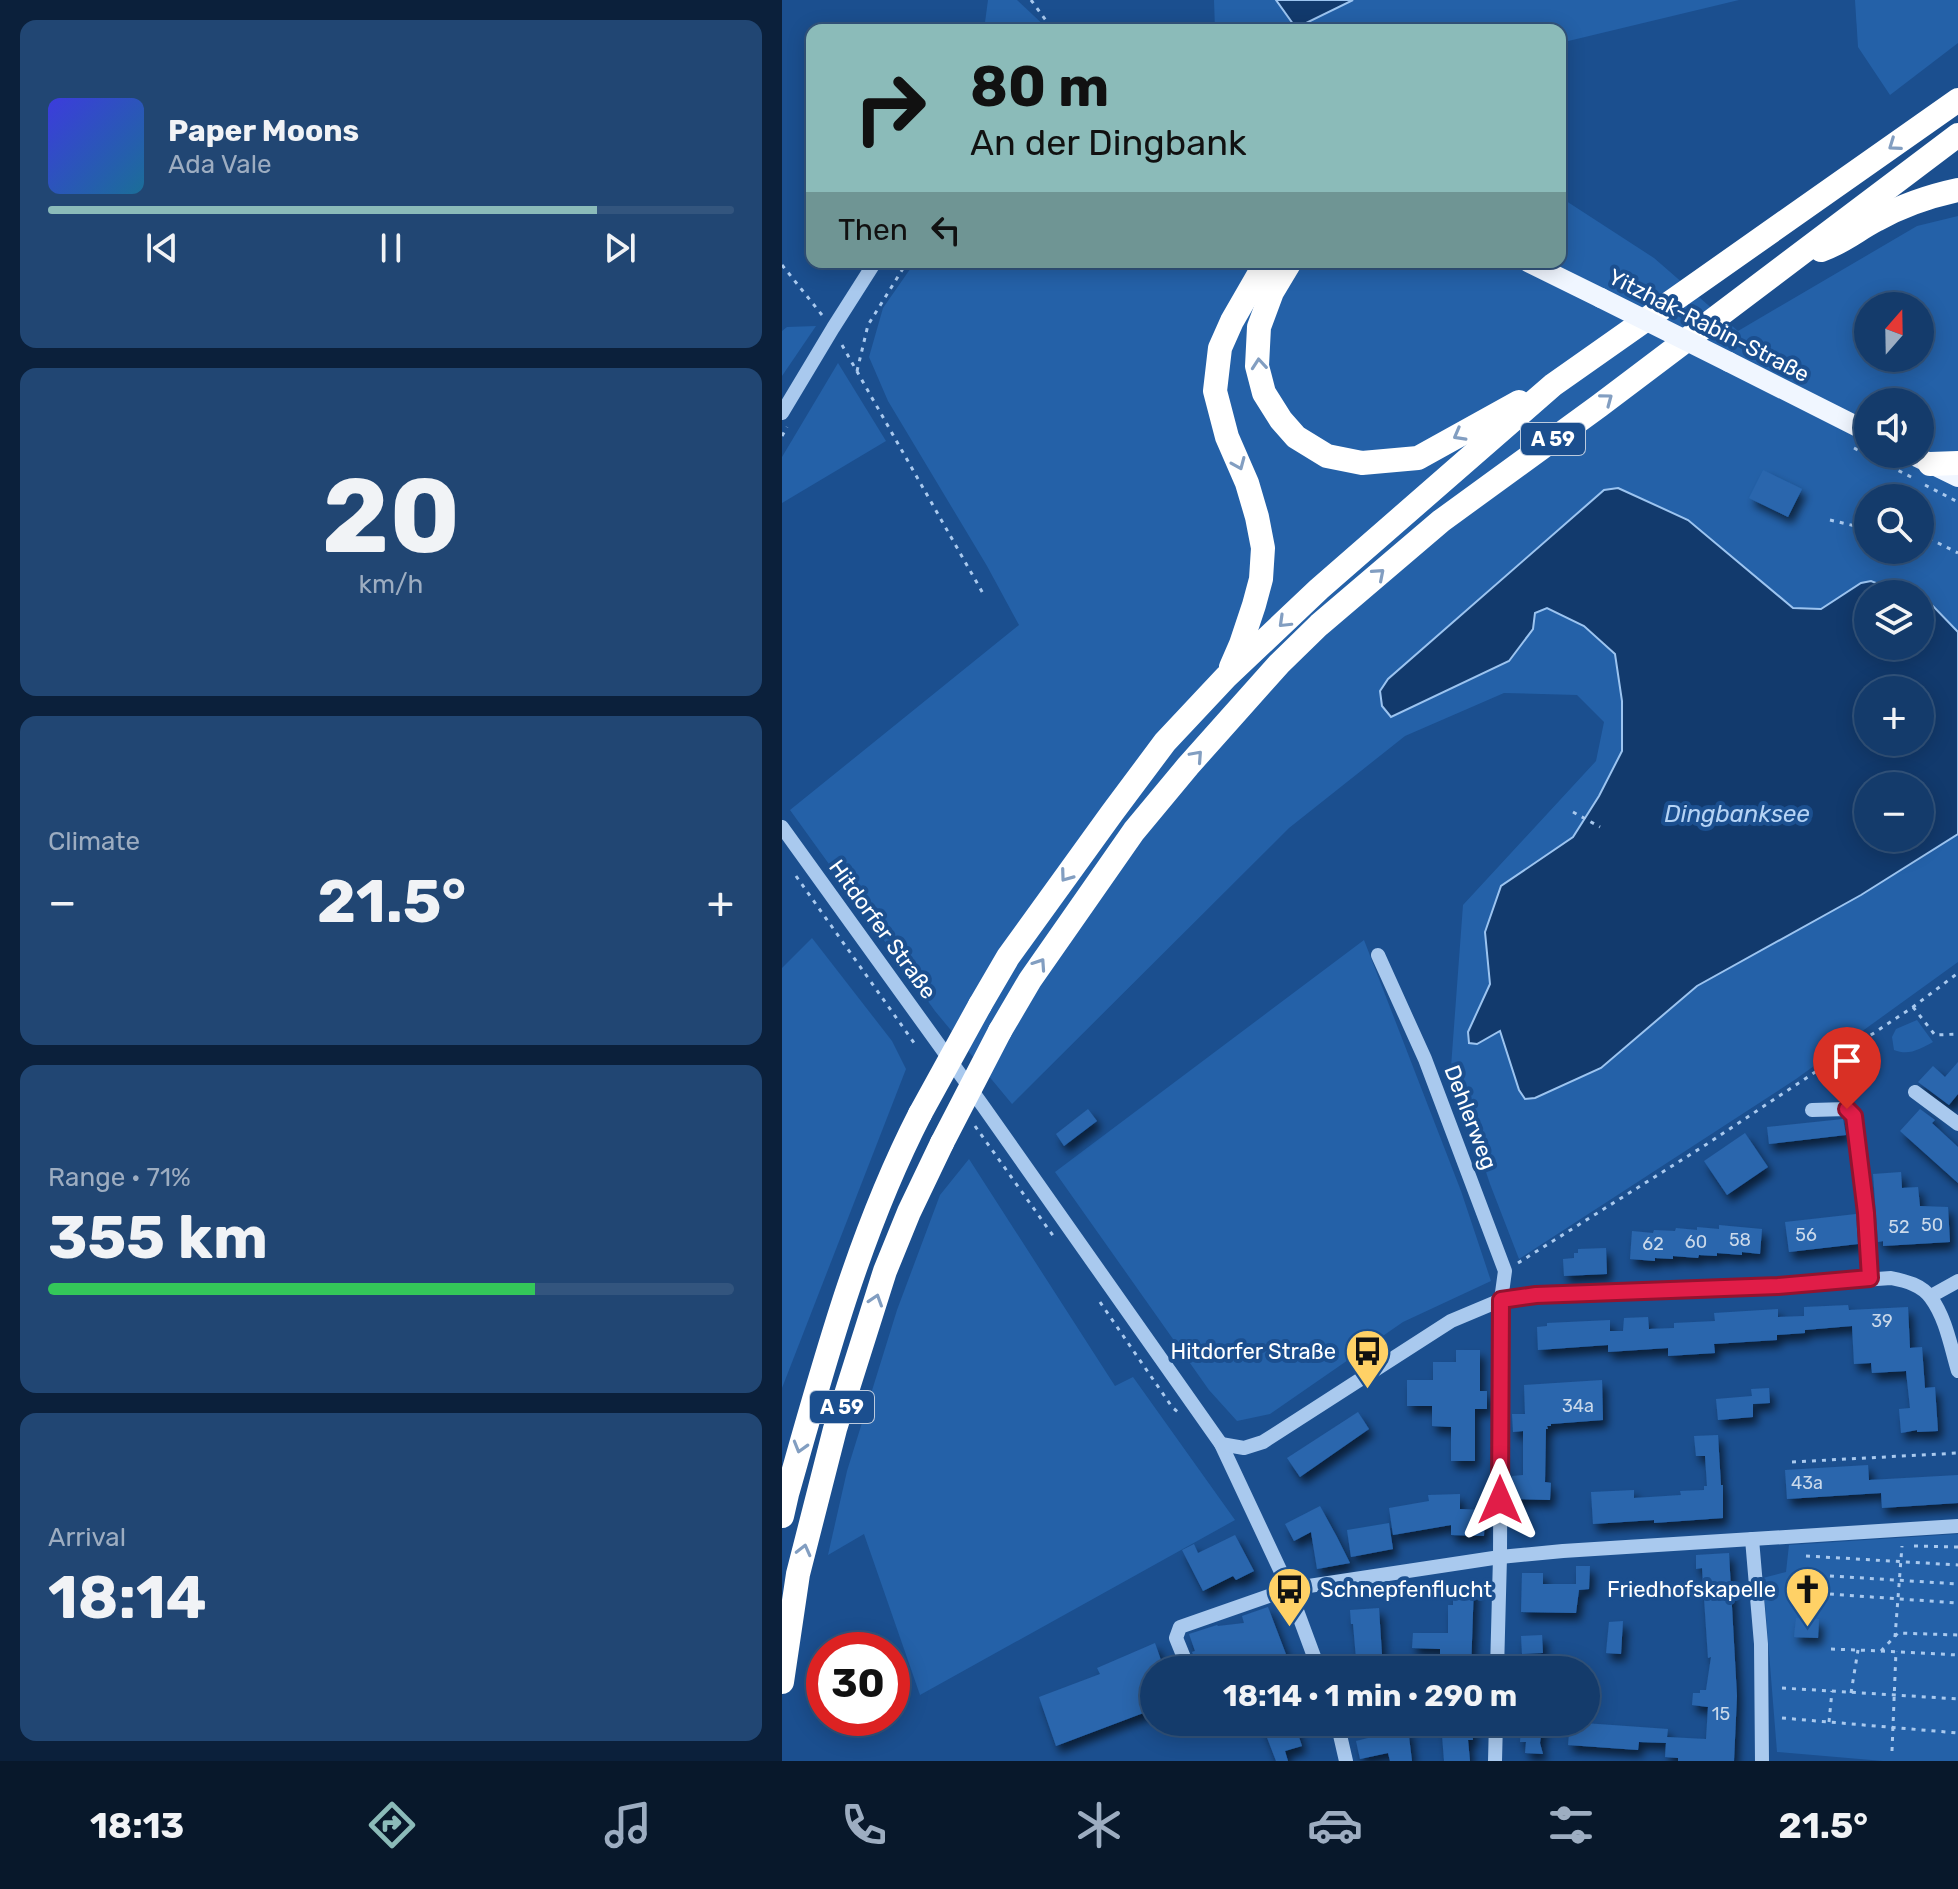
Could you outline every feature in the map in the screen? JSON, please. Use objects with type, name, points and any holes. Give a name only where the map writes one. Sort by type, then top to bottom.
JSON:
[{"type":"highway","name":"A 59","points":[[782,1516],[856,1261],[896,1161],[1008,957],[1165,742],[1226,677],[1319,589],[1553,385],[1958,100]]},
{"type":"highway","name":"A 59","points":[[782,1682],[798,1574],[835,1429],[885,1271],[909,1212],[1000,1031],[1030,980],[1134,831],[1279,664],[1441,521],[1958,135]]},
{"type":"highway","points":[[1792,259],[1834,246],[1878,219],[1933,195],[1958,190]]},
{"type":"highway","points":[[1226,677],[1254,605],[1261,579],[1263,548],[1250,494],[1227,437],[1215,391],[1220,348],[1263,268]]},
{"type":"highway","points":[[1286,268],[1272,292],[1259,327],[1257,366],[1264,393],[1281,420],[1296,437],[1327,456],[1362,463],[1418,458],[1553,385]]},
{"type":"highway","points":[[1934,460],[1958,463]]},
{"type":"main road","name":"Yitzhak-Rabin-Straße","points":[[1540,268],[1854,425]]},
{"type":"main road","points":[[1934,465],[1958,477]]},
{"type":"street","points":[[782,413],[871,268]]},
{"type":"street","name":"Hitdorfer Straße","points":[[782,827],[1221,1444],[1289,1589],[1314,1656]]},
{"type":"street","name":"Dehlerweg","points":[[1378,955],[1425,1059],[1505,1271],[1501,1300],[1497,1656]]},
{"type":"street","points":[[1915,1092],[1958,1124]]},
{"type":"street","points":[[1812,1110],[1847,1109],[1854,1116],[1866,1213],[1870,1278]]},
{"type":"street","points":[[1221,1444],[1244,1448],[1263,1442],[1451,1321],[1501,1300],[1536,1295],[1778,1286],[1891,1278],[1906,1281],[1931,1296],[1948,1335],[1958,1371]]},
{"type":"street","points":[[1931,1296],[1958,1281]]},
{"type":"street","points":[[1183,1656],[1176,1638],[1180,1627],[1289,1589],[1500,1557],[1958,1526]]},
{"type":"street","points":[[1752,1539],[1761,1644],[1762,1761]]},
{"type":"street","points":[[1340,1736],[1346,1761]]},
{"type":"street","points":[[1496,1736],[1495,1761],[1507,1761]]},
{"type":"path","points":[[1031,0],[1049,24]]},
{"type":"path","points":[[782,265],[833,328],[985,597]]},
{"type":"path","points":[[857,371],[868,325],[903,268]]},
{"type":"path","points":[[1830,520],[1854,526]]},
{"type":"path","points":[[1934,541],[1958,553]]},
{"type":"path","points":[[1573,812],[1600,827]]},
{"type":"path","points":[[791,869],[917,1047]]},
{"type":"path","points":[[1505,1271],[1707,1144],[1913,1007],[1958,973]]},
{"type":"path","points":[[1913,1007],[1935,1035],[1958,1034]]},
{"type":"path","points":[[1792,1462],[1958,1453]]},
{"type":"path","points":[[1895,1637],[1902,1546],[1958,1547]]},
{"type":"path","points":[[1806,1556],[1958,1565]]},
{"type":"path","points":[[1800,1574],[1958,1584]]},
{"type":"path","points":[[1800,1592],[1958,1603]]},
{"type":"path","points":[[1881,1651],[1898,1633],[1958,1635]]},
{"type":"path","points":[[1831,1649],[1958,1655]]},
{"type":"path","points":[[1851,1693],[1858,1650]]},
{"type":"path","points":[[1892,1751],[1896,1651]]},
{"type":"path","points":[[1782,1688],[1958,1699]]},
{"type":"path","points":[[1829,1722],[1832,1691]]},
{"type":"path","points":[[1782,1718],[1958,1733]]},
{"type":"shaded area","points":[[988,0],[1017,0],[1043,24],[985,24]]},
{"type":"shaded area","points":[[1214,0],[1276,0],[1293,24],[1215,24]]},
{"type":"shaded area","points":[[1353,0],[1739,0],[1566,42],[1566,24],[1304,24]]},
{"type":"shaded area","points":[[1855,0],[1958,0],[1958,43],[1890,95],[1858,47]]},
{"type":"shaded area","points":[[1566,201],[1654,258],[1738,331],[1917,226],[1958,216],[1958,632],[1934,607],[1934,580],[1854,580],[1854,588],[1821,609],[1793,608],[1759,580],[1618,488],[1604,490],[1388,679],[1380,691],[1391,717],[1509,662],[1533,629],[1535,613],[1547,608],[1584,626],[1615,654],[1622,701],[1622,751],[1573,837],[1501,886],[1485,932],[1490,984],[1468,1032],[1477,1044],[1500,1031],[1519,1090],[1525,1099],[1601,1068],[1697,986],[1861,895],[1934,852],[1958,834],[1958,962],[1796,1079],[1519,1259],[1451,1067],[1463,905],[1596,761],[1604,722],[1577,695],[1504,693],[1405,736],[1289,828],[1012,1104],[935,1011],[790,810],[1019,625],[888,401],[869,357],[883,308],[911,268],[1566,268]]},
{"type":"shaded area","points":[[816,326],[782,376],[782,331],[787,327]]},
{"type":"shaded area","points":[[838,363],[886,441],[782,503],[782,457]]},
{"type":"shaded area","points":[[812,938],[892,1041],[906,1069],[782,1388],[782,968]]},
{"type":"shaded area","points":[[1364,940],[1461,1191],[1491,1281],[1403,1322],[1270,1414],[1237,1421],[1209,1390],[1055,1172]]},
{"type":"shaded area","points":[[1917,1020],[1933,1042],[1910,1052],[1894,1050],[1892,1037],[1896,1029]]},
{"type":"shaded area","points":[[969,1159],[1115,1386],[1133,1377],[1235,1520],[920,1695],[910,1666],[910,1632],[898,1632],[864,1534],[828,1555],[847,1471],[897,1310],[940,1195]]},
{"type":"shaded area","points":[[1958,1534],[1958,1761],[1883,1761],[1777,1752],[1763,1578],[1786,1572],[1789,1545]]},
{"type":"water","points":[[1276,0],[1353,0],[1304,24],[1293,24]]},
{"type":"water","name":"Dingbanksee","points":[[1618,488],[1688,520],[1793,608],[1821,609],[1854,588],[1854,660],[1934,660],[1934,607],[1958,632],[1958,834],[1934,849],[1934,772],[1854,772],[1854,852],[1929,852],[1861,895],[1697,986],[1601,1068],[1535,1098],[1525,1099],[1519,1090],[1500,1031],[1477,1044],[1469,1043],[1468,1032],[1490,984],[1485,932],[1501,886],[1573,837],[1622,751],[1622,701],[1615,654],[1584,626],[1547,608],[1535,613],[1533,629],[1509,661],[1391,717],[1382,706],[1380,691],[1388,679],[1604,490]]},
{"type":"building","points":[[1763,470],[1802,489],[1788,517],[1749,498]]},
{"type":"building","points":[[1958,1062],[1958,1094],[1949,1105],[1918,1082],[1933,1066],[1945,1077]]},
{"type":"building","points":[[1088,1109],[1097,1121],[1064,1146],[1056,1134]]},
{"type":"building","points":[[1920,1109],[1935,1120],[1932,1123],[1958,1147],[1958,1183],[1900,1131]]},
{"type":"building","points":[[1843,1119],[1846,1135],[1769,1144],[1767,1127]]},
{"type":"building","points":[[1745,1133],[1768,1167],[1727,1195],[1704,1161]]},
{"type":"building","points":[[1901,1172],[1902,1188],[1918,1187],[1920,1206],[1948,1207],[1950,1242],[1883,1246],[1883,1241],[1878,1242],[1873,1174]]},
{"type":"building","points":[[1856,1214],[1858,1244],[1789,1252],[1785,1222]]},
{"type":"building","points":[[1719,1225],[1762,1229],[1760,1254],[1717,1253],[1717,1256],[1699,1255],[1698,1258],[1655,1258],[1655,1261],[1630,1259],[1632,1231],[1653,1233],[1654,1230],[1675,1231],[1676,1228],[1697,1230],[1697,1227],[1719,1229]]},
{"type":"building","points":[[1606,1248],[1607,1274],[1564,1276],[1563,1259],[1574,1258],[1578,1249]]},
{"type":"building","points":[[1848,1305],[1849,1310],[1908,1307],[1910,1348],[1922,1347],[1925,1388],[1935,1387],[1938,1431],[1901,1433],[1899,1409],[1910,1408],[1906,1371],[1872,1373],[1871,1363],[1854,1364],[1852,1326],[1777,1335],[1777,1340],[1714,1344],[1715,1353],[1668,1356],[1668,1348],[1608,1352],[1608,1345],[1538,1350],[1537,1327],[1547,1326],[1547,1323],[1610,1320],[1610,1331],[1623,1331],[1624,1318],[1648,1317],[1649,1329],[1674,1328],[1674,1323],[1715,1321],[1714,1313],[1778,1309],[1778,1317],[1804,1316],[1804,1307]]},
{"type":"building","points":[[1456,1350],[1480,1350],[1480,1391],[1487,1391],[1487,1409],[1475,1409],[1475,1461],[1451,1461],[1451,1427],[1432,1426],[1432,1406],[1407,1406],[1407,1380],[1433,1380],[1433,1362],[1456,1362]]},
{"type":"building","points":[[1602,1380],[1603,1420],[1547,1426],[1545,1482],[1551,1483],[1550,1500],[1512,1499],[1512,1476],[1523,1475],[1523,1431],[1513,1432],[1512,1414],[1525,1414],[1524,1385]]},
{"type":"building","points":[[1769,1388],[1770,1403],[1753,1404],[1753,1417],[1718,1420],[1716,1399],[1752,1396],[1751,1389]]},
{"type":"building","points":[[1358,1412],[1369,1429],[1300,1477],[1287,1458]]},
{"type":"building","points":[[1718,1435],[1723,1518],[1593,1524],[1591,1492],[1634,1490],[1634,1498],[1704,1490],[1707,1486],[1705,1456],[1696,1456],[1694,1436]]},
{"type":"building","points":[[1868,1465],[1869,1480],[1958,1475],[1958,1503],[1882,1508],[1881,1493],[1787,1499],[1785,1470]]},
{"type":"building","points":[[1460,1494],[1460,1509],[1485,1510],[1484,1536],[1451,1535],[1451,1525],[1393,1535],[1389,1508],[1429,1501],[1428,1495]]},
{"type":"building","points":[[1320,1506],[1350,1563],[1317,1569],[1311,1532],[1294,1541],[1285,1524]]},
{"type":"building","points":[[1389,1523],[1393,1549],[1351,1557],[1347,1530]]},
{"type":"building","points":[[1235,1535],[1254,1571],[1236,1580],[1233,1576],[1203,1591],[1182,1550],[1194,1544],[1198,1553]]},
{"type":"building","points":[[1729,1553],[1737,1696],[1734,1761],[1678,1761],[1678,1758],[1665,1757],[1666,1743],[1639,1742],[1638,1750],[1568,1745],[1569,1736],[1600,1736],[1600,1724],[1668,1729],[1667,1737],[1706,1739],[1708,1707],[1692,1705],[1693,1693],[1706,1690],[1711,1657],[1708,1658],[1702,1568],[1696,1569],[1696,1555]]},
{"type":"building","points":[[1576,1566],[1590,1566],[1589,1589],[1579,1590],[1576,1613],[1521,1612],[1522,1573],[1543,1573],[1543,1584],[1576,1584]]},
{"type":"building","points":[[1453,1584],[1474,1584],[1471,1656],[1440,1656],[1440,1649],[1412,1648],[1413,1633],[1448,1633],[1448,1605],[1453,1605]]},
{"type":"building","points":[[1268,1607],[1287,1656],[1194,1656],[1192,1652],[1195,1651],[1189,1634],[1217,1625],[1244,1623],[1242,1616]]},
{"type":"building","points":[[1379,1608],[1382,1656],[1356,1656],[1350,1610]]},
{"type":"building","name":"Friedhofskapelle","points":[[1796,1618],[1819,1619],[1818,1638],[1794,1637]]},
{"type":"building","points":[[1623,1621],[1621,1654],[1606,1653],[1609,1622]]},
{"type":"building","points":[[1542,1635],[1543,1653],[1522,1654],[1521,1636]]},
{"type":"building","points":[[1155,1643],[1160,1656],[1140,1656],[1140,1714],[1056,1746],[1039,1697],[1100,1674],[1097,1668]]},
{"type":"building","points":[[1266,1736],[1299,1736],[1302,1746],[1285,1751],[1288,1761],[1276,1761]]},
{"type":"building","points":[[1376,1736],[1409,1736],[1412,1761],[1390,1761],[1388,1753],[1360,1759],[1356,1741]]},
{"type":"building","points":[[1442,1736],[1473,1736],[1473,1740],[1468,1740],[1470,1761],[1444,1761]]},
{"type":"building","points":[[1520,1736],[1541,1736],[1543,1754],[1525,1753],[1526,1742],[1520,1742]]},
{"type":"place","name":"Hitdorfer Straße","points":[[1367,1390]]},
{"type":"place","name":"Schnepfenflucht","points":[[1289,1628]]},
{"type":"place","name":"Friedhofskapelle","points":[[1807,1628]]},
{"type":"route","points":[[1500,1500],[1501,1300],[1536,1295],[1778,1286],[1870,1278],[1866,1213],[1854,1116],[1847,1109]]}]
